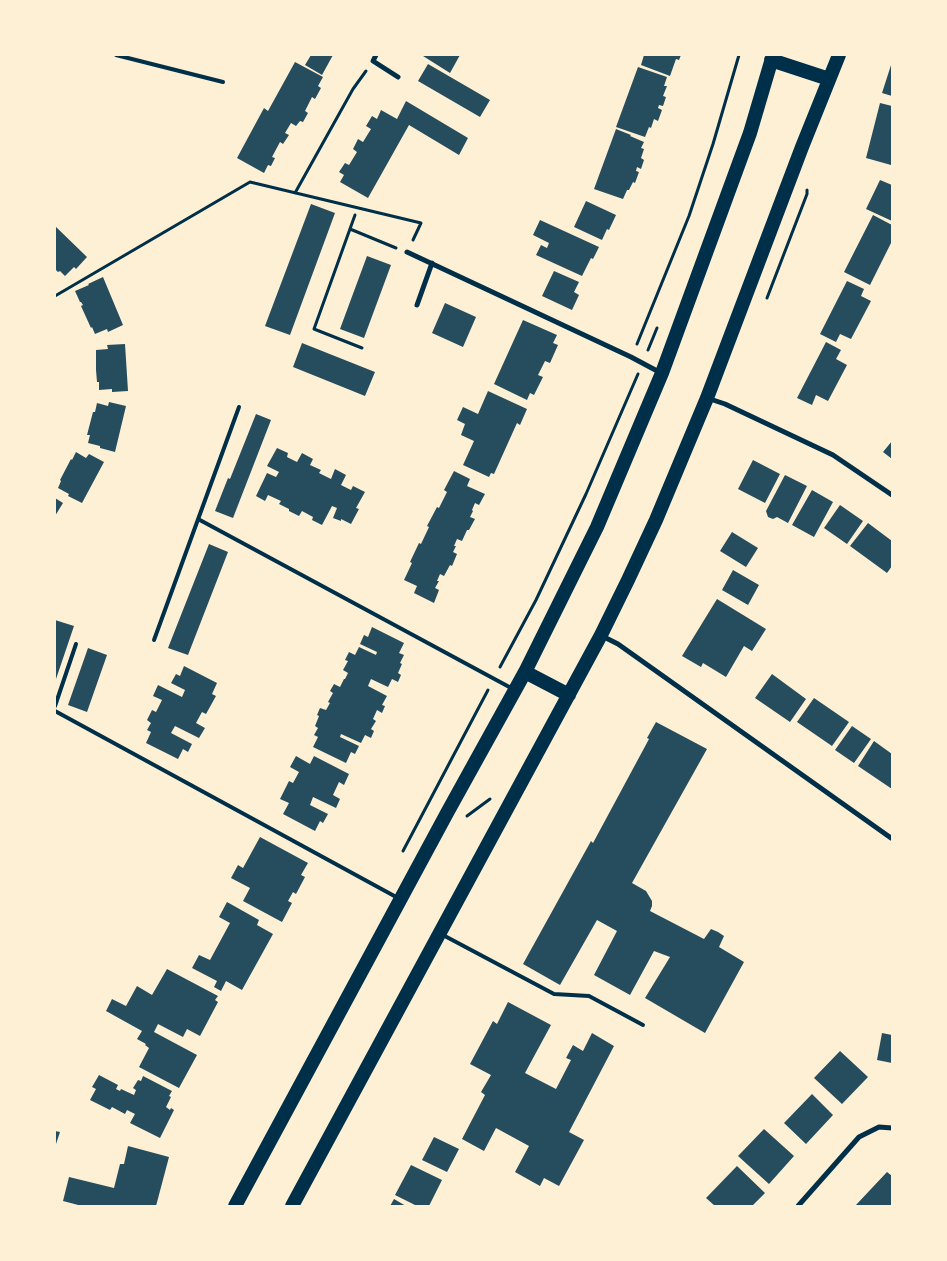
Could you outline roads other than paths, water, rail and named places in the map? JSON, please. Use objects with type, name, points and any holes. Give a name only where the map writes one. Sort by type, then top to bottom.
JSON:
[{"type":"highway","points":[[292,1206],[569,695],[628,580],[656,520],[707,398],[839,55]]},
{"type":"highway","points":[[234,1206],[525,672],[597,527],[662,373],[750,133],[772,58],[829,79]]},
{"type":"highway","points":[[525,672],[569,695]]},
{"type":"street","points":[[376,55],[373,61],[398,77]]},
{"type":"street","points":[[407,252],[662,373]]},
{"type":"street","points":[[416,305],[432,263]]},
{"type":"street","points":[[707,398],[725,404],[833,455],[892,495]]},
{"type":"street","points":[[601,635],[618,644],[891,838],[892,836]]},
{"type":"street","points":[[798,1206],[859,1137],[879,1127],[892,1128]]},
{"type":"lane","points":[[116,55],[223,82]]},
{"type":"lane","points":[[154,640],[239,407]]},
{"type":"lane","points":[[198,519],[515,690]]},
{"type":"lane","points":[[55,706],[76,644]]},
{"type":"lane","points":[[55,711],[400,899]]},
{"type":"lane","points":[[440,933],[554,994],[588,996],[643,1024]]}]
